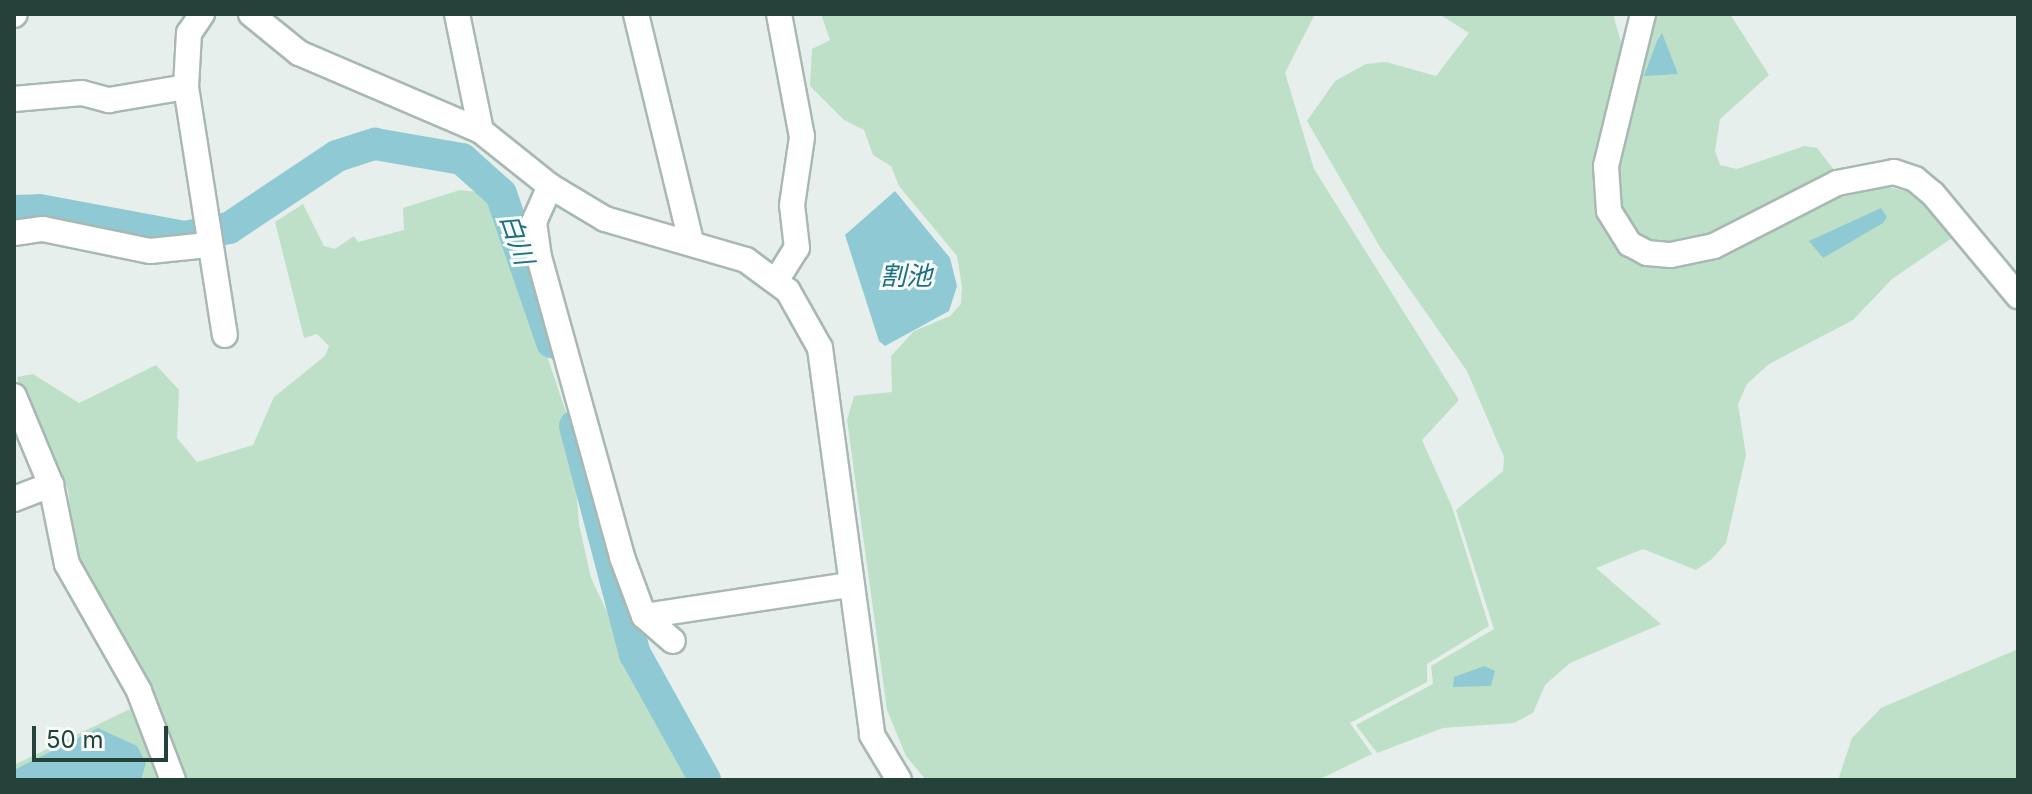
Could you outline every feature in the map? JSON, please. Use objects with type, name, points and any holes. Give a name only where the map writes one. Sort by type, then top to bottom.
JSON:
[{"type":"street","points":[[202,14],[189,33],[186,87],[208,245],[225,335]]},
{"type":"street","points":[[251,14],[299,53],[481,131],[550,186],[605,219],[691,241],[746,260],[776,281],[801,309],[820,348],[872,735],[899,780]]},
{"type":"street","points":[[457,14],[481,131]]},
{"type":"street","points":[[636,14],[691,241]]},
{"type":"street","points":[[776,281],[797,248],[792,205],[802,137],[779,14]]},
{"type":"street","points":[[1643,14],[1606,166],[1609,211],[1630,244],[1647,253],[1671,255],[1714,246],[1837,183],[1894,172],[1915,179],[1933,194],[2018,296]]},
{"type":"street","points":[[14,99],[82,93],[109,100],[186,87]]},
{"type":"street","points":[[550,186],[534,222],[539,257],[622,557],[644,616],[673,641]]},
{"type":"street","points":[[14,233],[43,229],[150,251],[208,245]]},
{"type":"street","points":[[14,396],[51,485],[67,564],[127,668],[173,780]]},
{"type":"street","points":[[14,499],[51,485]]},
{"type":"street","points":[[644,616],[850,585]]},
{"type":"green space","points":[[821,14],[1315,14],[1285,73],[1314,169],[1459,400],[1422,440],[1452,507],[1489,626],[1427,664],[1427,682],[1350,723],[1372,754],[1318,780],[926,780],[906,756],[887,710],[847,420],[854,396],[892,392],[891,356],[914,331],[950,316],[961,304],[962,287],[957,256],[899,186],[891,166],[873,155],[864,130],[844,120],[810,86],[812,49],[830,40]]},
{"type":"green space","points":[[1439,14],[1613,14],[1626,60],[1601,152],[1591,160],[1609,177],[1648,14],[1730,14],[1769,75],[1720,119],[1715,151],[1720,165],[1737,169],[1804,146],[1817,148],[1850,190],[1878,185],[1916,193],[1955,236],[1892,279],[1853,320],[1769,364],[1747,384],[1738,404],[1746,455],[1726,543],[1712,559],[1696,570],[1643,549],[1596,568],[1661,624],[1570,663],[1545,685],[1533,713],[1514,723],[1443,728],[1377,753],[1356,725],[1433,684],[1431,666],[1494,629],[1456,510],[1503,471],[1504,457],[1467,371],[1380,247],[1307,121],[1335,81],[1366,64],[1386,62],[1436,76],[1469,33]]},
{"type":"green space","points":[[460,190],[479,192],[498,211],[571,427],[579,524],[591,578],[634,669],[700,780],[179,780],[76,564],[68,490],[43,433],[26,414],[17,377],[33,374],[79,403],[156,365],[179,390],[177,438],[197,462],[253,445],[274,397],[325,356],[329,346],[317,334],[304,338],[275,222],[303,204],[324,246],[335,249],[354,236],[358,242],[404,230],[403,208]]},
{"type":"green space","points":[[2018,649],[2018,780],[1838,780],[1852,738],[1881,708]]},
{"type":"green space","points":[[130,709],[159,780],[14,780],[14,765]]},
{"type":"water","points":[[1662,33],[1678,74],[1644,76],[1657,41]]},
{"type":"water","name":"割池","points":[[895,191],[950,258],[957,286],[949,311],[885,346],[879,341],[845,235]]},
{"type":"water","points":[[1881,208],[1887,217],[1883,223],[1823,258],[1809,241]]},
{"type":"water","points":[[1484,666],[1495,671],[1491,686],[1453,687],[1454,677]]},
{"type":"water","points":[[98,728],[137,746],[146,763],[141,780],[14,780],[14,770]]},
{"type":"waterway","name":"白川","points":[[14,211],[39,210],[185,237],[229,228],[337,156],[375,144],[462,159],[501,194],[552,342]]},
{"type":"waterway","name":"白川","points":[[575,426],[635,654],[705,780]]}]
